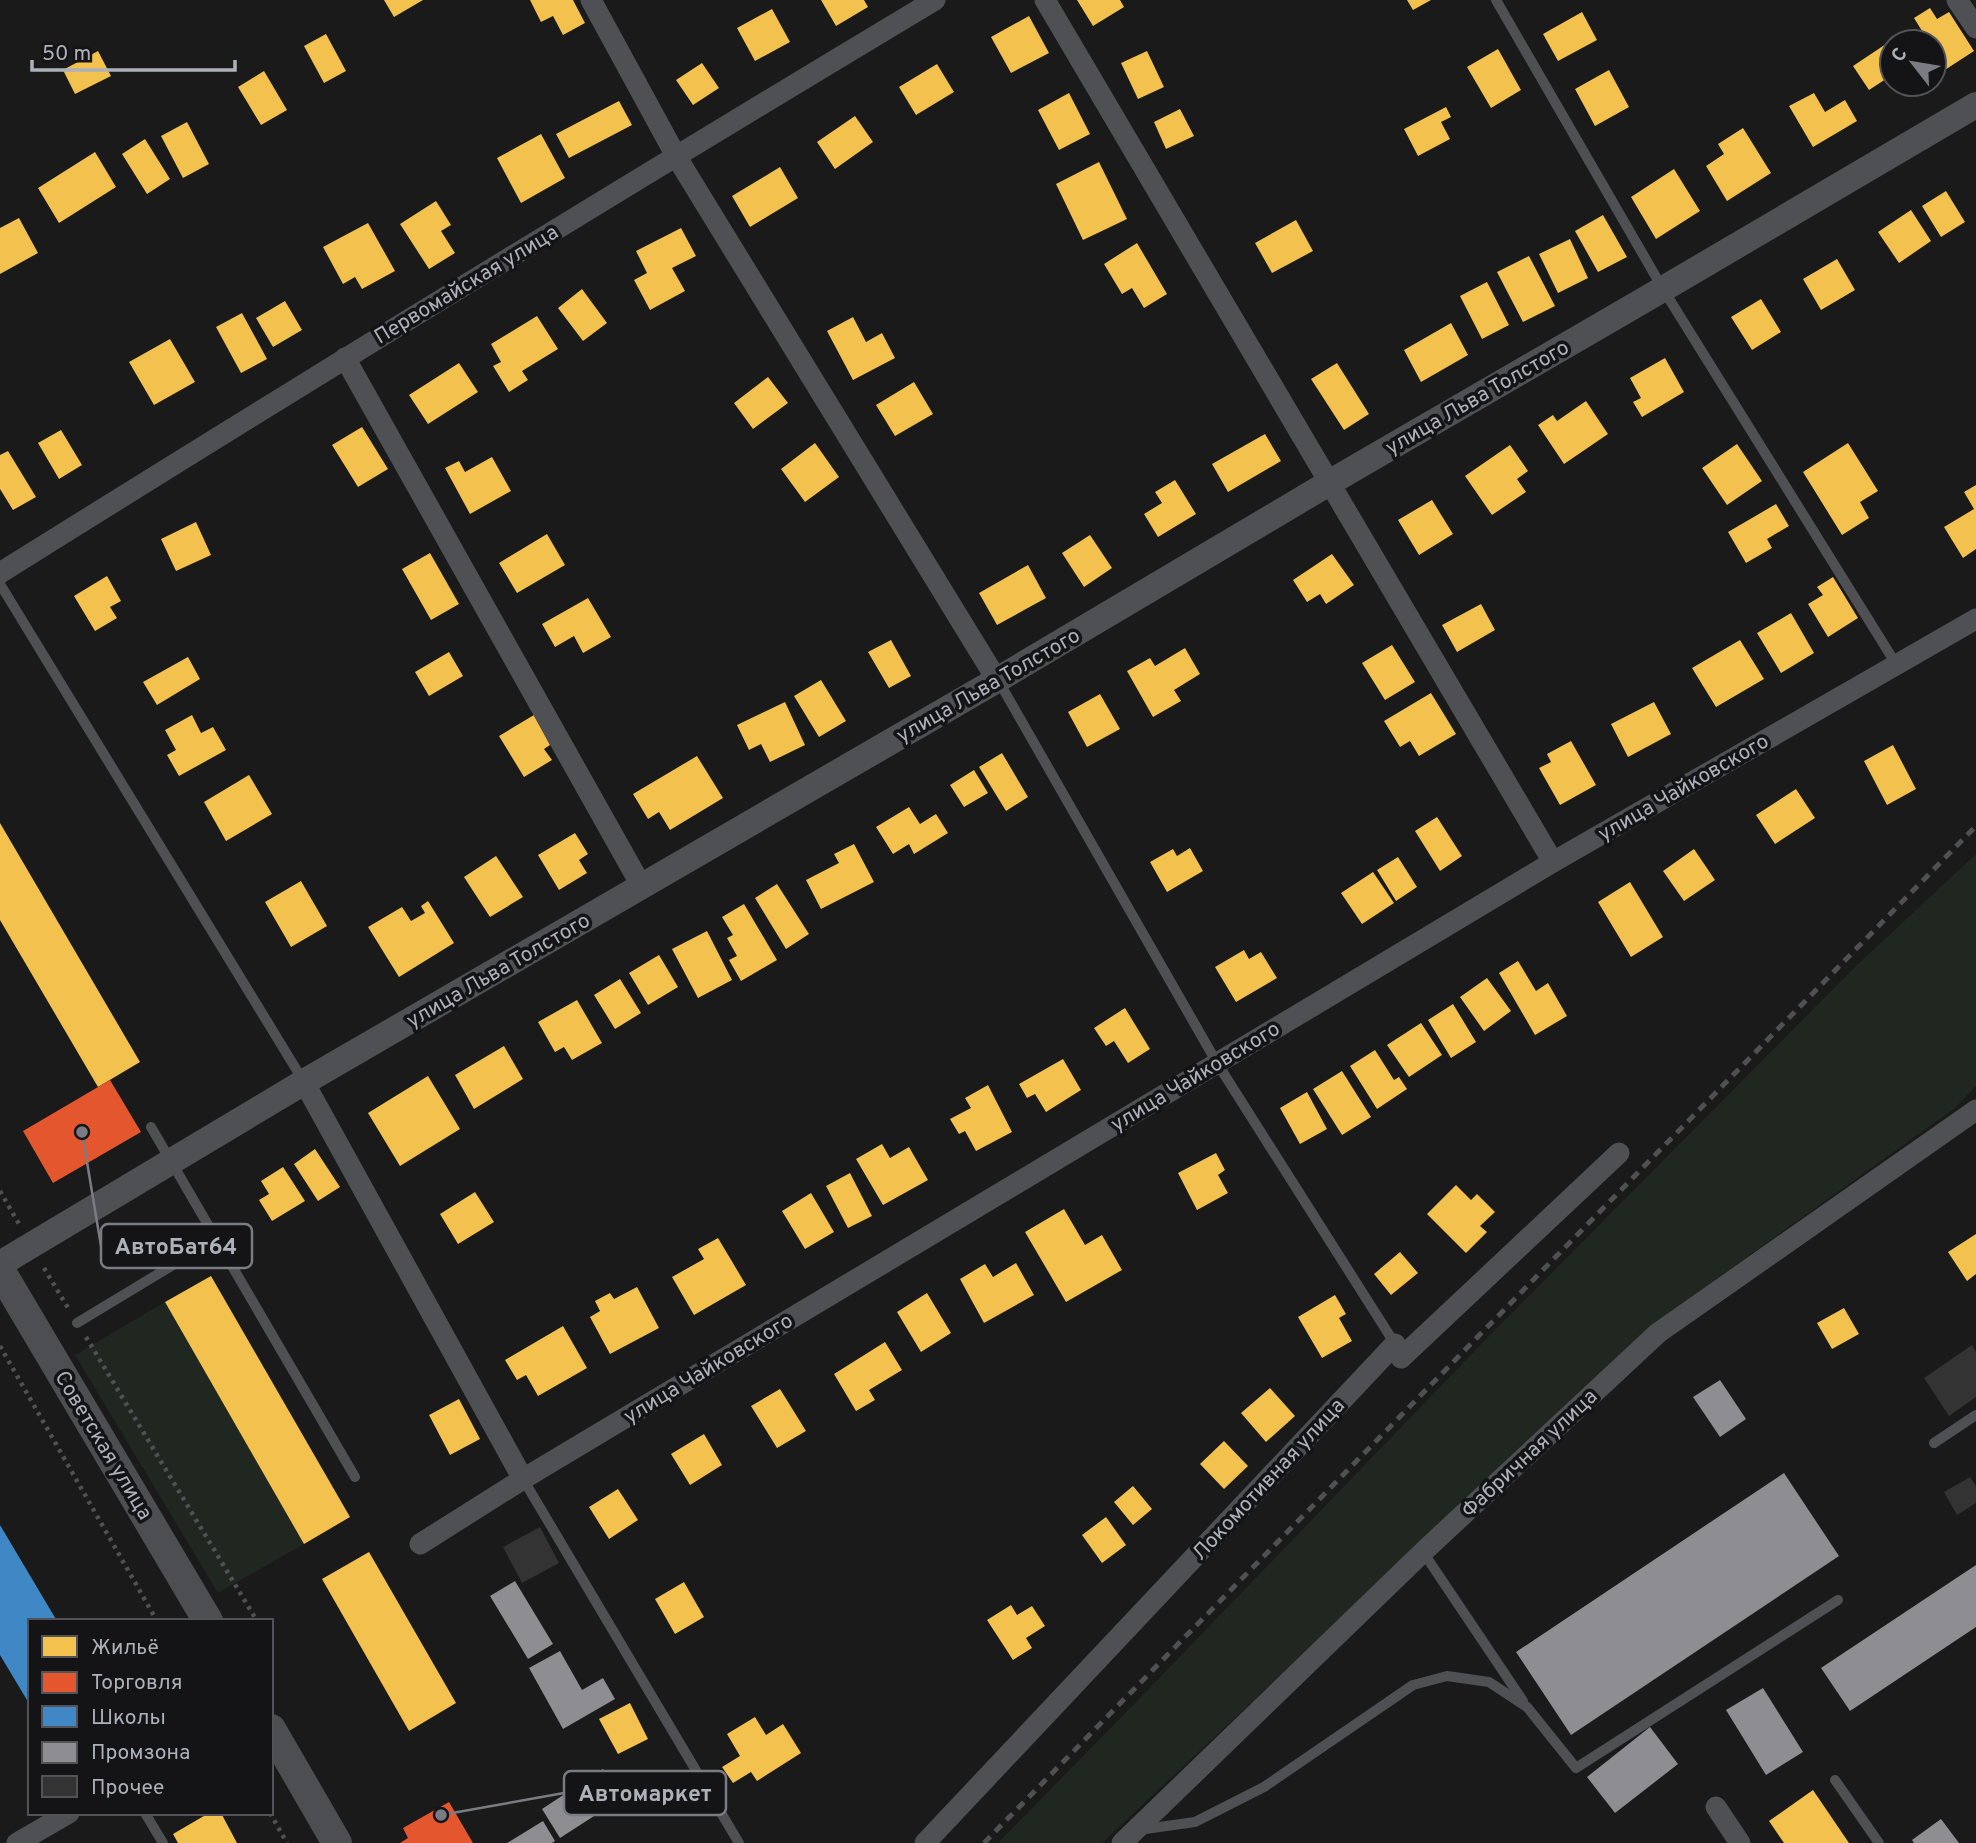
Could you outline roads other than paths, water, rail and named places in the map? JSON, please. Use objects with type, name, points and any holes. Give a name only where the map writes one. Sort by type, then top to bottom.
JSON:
[{"type":"main road","name":"Советская улица","points":[[0,1270],[8,1302],[207,1619]]},
{"type":"main road","points":[[273,1731],[337,1843]]},
{"type":"street","points":[[591,0],[676,156],[997,680]]},
{"type":"street","name":"Первомайская улица","points":[[0,573],[345,358],[935,0]]},
{"type":"street","points":[[1045,0],[1553,862]]},
{"type":"street","points":[[1958,0],[1976,28]]},
{"type":"street","name":"улица Льва Толстого","points":[[0,1264],[303,1083],[997,680],[1976,104]]},
{"type":"street","points":[[345,358],[642,887]]},
{"type":"street","name":"улица Чайковского","points":[[420,1544],[523,1479],[1553,862],[1976,619]]},
{"type":"street","points":[[303,1083],[523,1479]]},
{"type":"street","name":"Фабричная улица","points":[[1129,1836],[1423,1552],[1658,1333],[1976,1110]]},
{"type":"street","points":[[1395,1344],[1401,1358],[1619,1153]]},
{"type":"street","name":"Локомотивная улица","points":[[925,1843],[1395,1344]]},
{"type":"street","points":[[1716,1807],[1740,1843]]},
{"type":"street","points":[[17,1843],[66,1815]]},
{"type":"lane","points":[[1496,0],[1663,289],[1896,664]]},
{"type":"lane","points":[[0,584],[303,1083]]},
{"type":"lane","points":[[997,680],[1217,1063],[1395,1344]]},
{"type":"lane","points":[[151,1127],[355,1477]]},
{"type":"lane","points":[[77,1323],[216,1239]]},
{"type":"lane","points":[[1934,1443],[1976,1415]]},
{"type":"lane","points":[[523,1479],[739,1843]]},
{"type":"lane","points":[[1423,1552],[1527,1707],[1576,1768],[1838,1600]]},
{"type":"lane","points":[[1129,1836],[1195,1822],[1253,1793],[1413,1685],[1447,1676],[1489,1682],[1527,1707]]},
{"type":"lane","points":[[1835,1780],[1879,1843]]},
{"type":"lane","points":[[146,1815],[163,1843]]},
{"type":"railway","points":[[984,1843],[1976,826]]},
{"type":"place","name":"АвтоБат64","points":[[82,1132]]},
{"type":"place","name":"Автомаркет","points":[[441,1815]]}]
